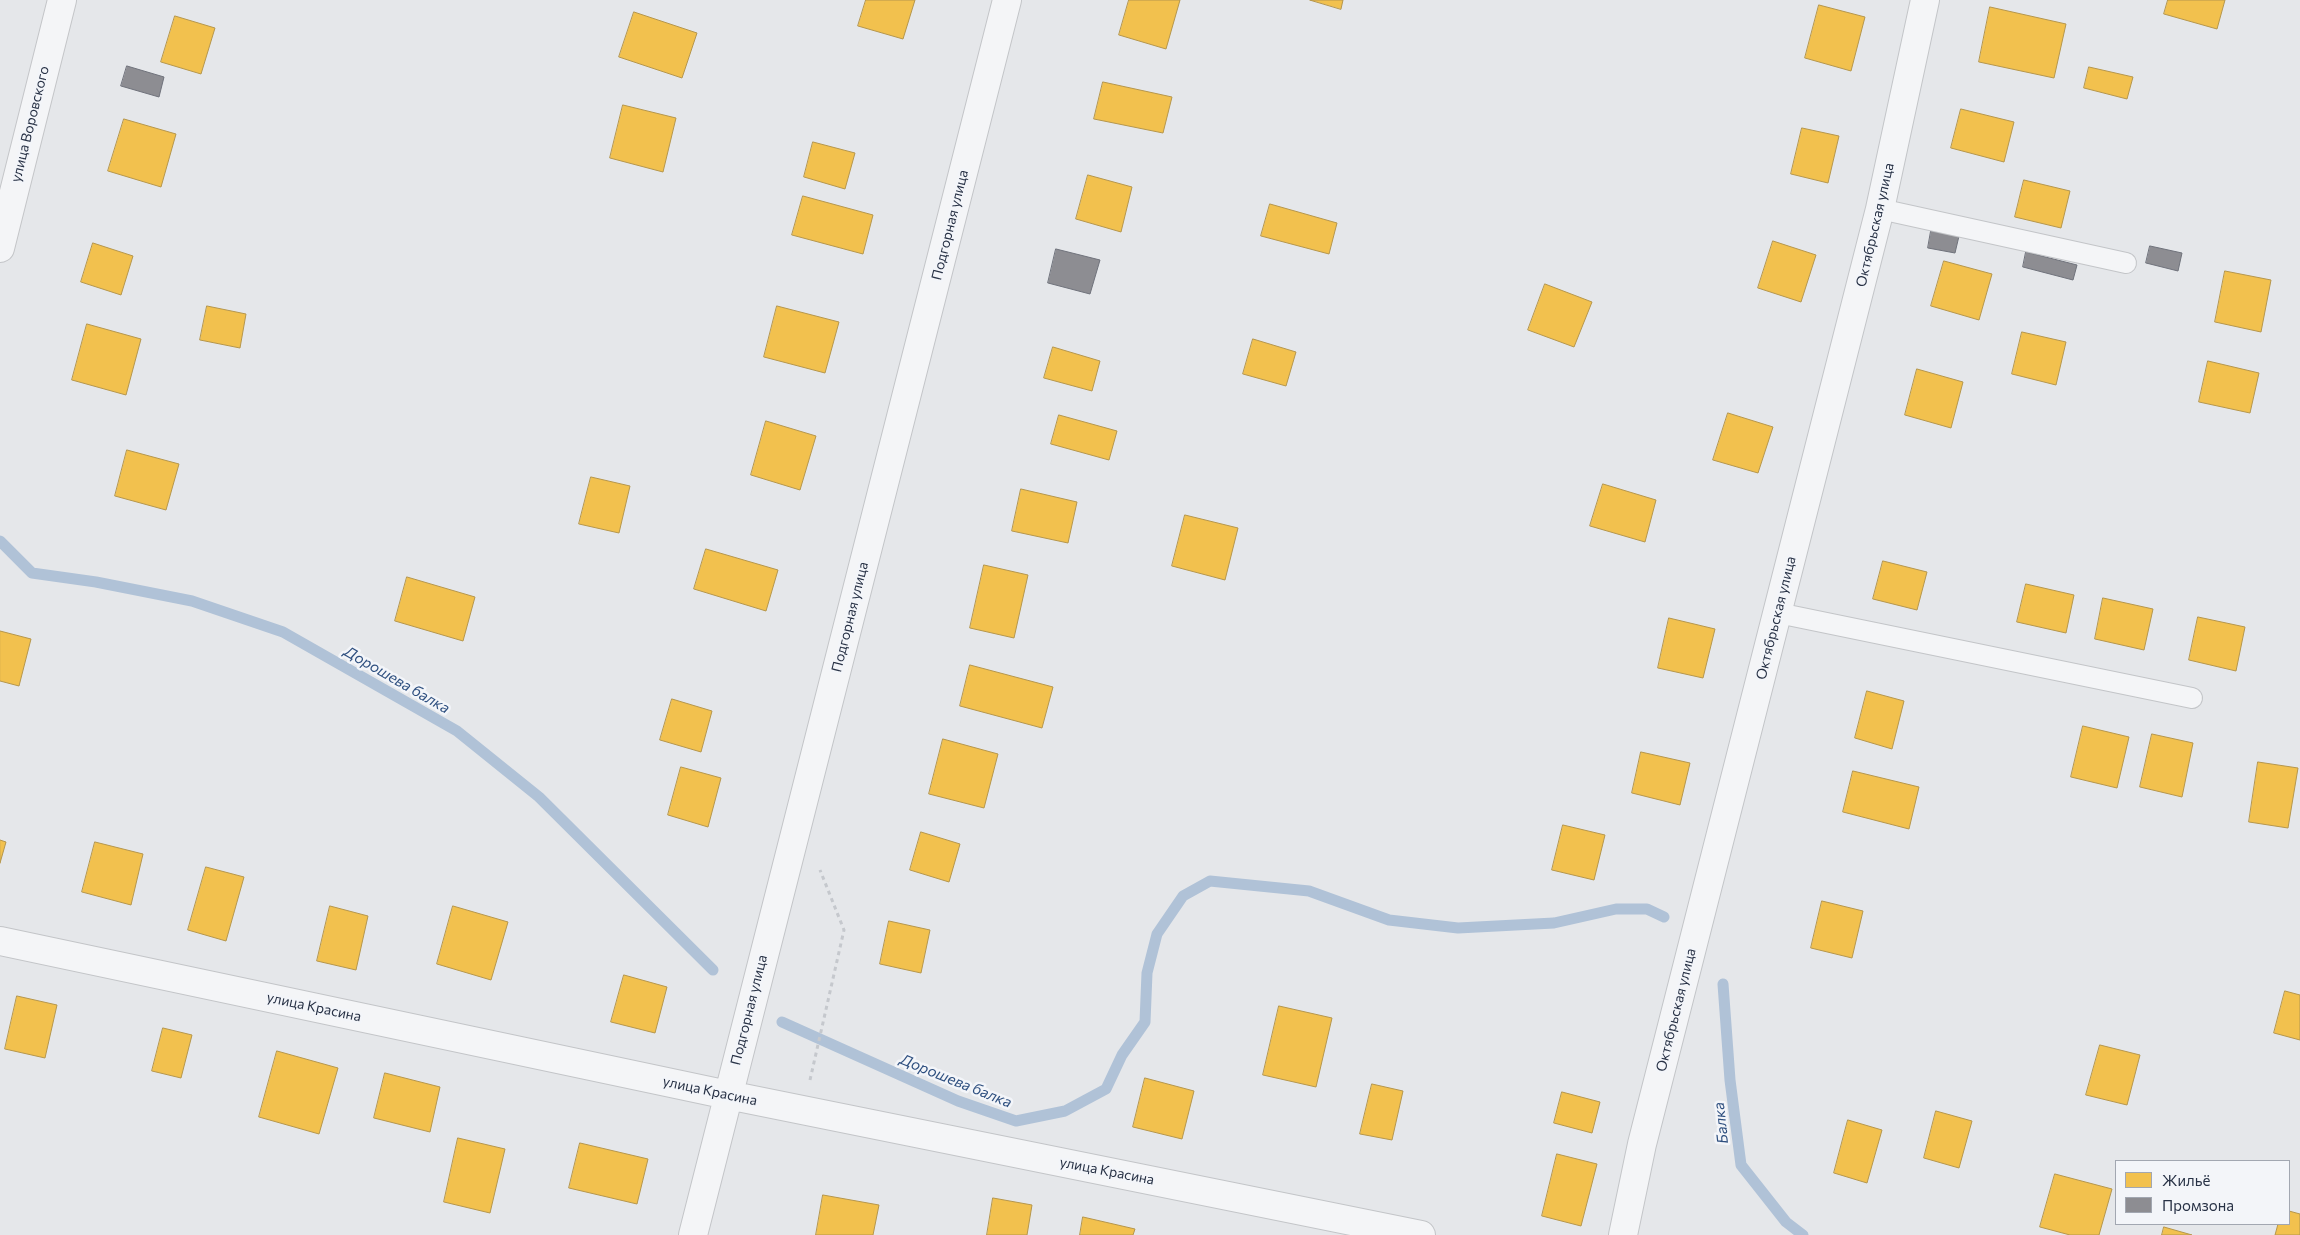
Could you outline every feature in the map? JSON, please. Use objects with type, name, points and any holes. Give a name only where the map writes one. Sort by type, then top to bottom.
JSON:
[{"type":"street","name":"улица Воровского","points":[[0,248],[62,0]]},
{"type":"street","name":"Подгорная улица","points":[[693,1235],[1007,0]]},
{"type":"street","name":"Октябрьская улица","points":[[1623,1235],[1642,1144],[1880,209],[1925,0]]},
{"type":"street","name":"улица Красина","points":[[0,941],[728,1095],[1421,1235]]},
{"type":"lane","points":[[1880,209],[2126,263]]},
{"type":"lane","points":[[1778,613],[2192,698]]},
{"type":"path","points":[[813,1063],[844,930],[820,869]]},
{"type":"building: Жильё","points":[[866,0],[915,0],[903,39],[858,26]]},
{"type":"building: Жильё","points":[[1129,0],[1180,0],[1166,49],[1119,35]]},
{"type":"building: Жильё","points":[[1310,0],[1343,0],[1341,9]]},
{"type":"building: Жильё","points":[[2168,0],[2225,0],[2217,29],[2164,14]]},
{"type":"building: Жильё","points":[[1819,5],[1865,17],[1851,71],[1805,58]]},
{"type":"building: Жильё","points":[[1990,7],[2066,24],[2054,78],[1979,62]]},
{"type":"building: Жильё","points":[[634,12],[697,33],[682,78],[619,57]]},
{"type":"building: Жильё","points":[[175,16],[215,28],[201,74],[161,62]]},
{"type":"building: Жильё","points":[[2089,67],[2133,77],[2127,99],[2084,88]]},
{"type":"building: Жильё","points":[[1103,82],[1172,97],[1163,133],[1094,119]]},
{"type":"building: Жильё","points":[[623,105],[676,118],[663,172],[610,158]]},
{"type":"building: Жильё","points":[[1961,109],[2014,122],[2004,162],[1951,148]]},
{"type":"building: Жильё","points":[[124,119],[176,134],[161,187],[108,171]]},
{"type":"building: Жильё","points":[[1802,128],[1839,136],[1828,183],[1791,174]]},
{"type":"building: Жильё","points":[[813,142],[855,153],[845,189],[804,177]]},
{"type":"building: Жильё","points":[[1088,175],[1132,187],[1121,232],[1076,219]]},
{"type":"building: Жильё","points":[[2024,180],[2070,191],[2061,228],[2015,217]]},
{"type":"building: Жильё","points":[[803,196],[873,215],[863,254],[792,235]]},
{"type":"building: Жильё","points":[[1270,204],[1337,223],[1329,254],[1261,236]]},
{"type":"building: Жильё","points":[[1773,241],[1816,255],[1801,302],[1758,288]]},
{"type":"building: Жильё","points":[[93,243],[133,256],[121,295],[81,282]]},
{"type":"building: Жильё","points":[[1944,261],[1992,274],[1979,320],[1931,306]]},
{"type":"building: Жильё","points":[[2225,271],[2271,280],[2261,332],[2215,322]]},
{"type":"building: Жильё","points":[[1545,284],[1592,302],[1574,347],[1528,330]]},
{"type":"building: Жильё","points":[[207,306],[246,314],[240,348],[200,340]]},
{"type":"building: Жильё","points":[[777,306],[839,322],[825,373],[764,357]]},
{"type":"building: Жильё","points":[[87,324],[141,339],[126,395],[72,380]]},
{"type":"building: Жильё","points":[[2022,332],[2066,342],[2056,385],[2012,374]]},
{"type":"building: Жильё","points":[[1253,339],[1296,352],[1286,386],[1243,374]]},
{"type":"building: Жильё","points":[[1053,347],[1100,361],[1092,391],[1044,378]]},
{"type":"building: Жильё","points":[[2208,361],[2259,373],[2250,413],[2199,402]]},
{"type":"building: Жильё","points":[[1917,369],[1963,382],[1951,428],[1905,415]]},
{"type":"building: Жильё","points":[[1728,413],[1773,427],[1758,473],[1713,460]]},
{"type":"building: Жильё","points":[[1059,415],[1117,431],[1109,460],[1051,444]]},
{"type":"building: Жильё","points":[[766,421],[816,436],[800,490],[751,475]]},
{"type":"building: Жильё","points":[[127,450],[179,464],[166,510],[115,496]]},
{"type":"building: Жильё","points":[[591,477],[630,486],[619,533],[579,524]]},
{"type":"building: Жильё","points":[[1603,484],[1656,500],[1645,542],[1590,526]]},
{"type":"building: Жильё","points":[[1021,489],[1077,502],[1068,543],[1012,531]]},
{"type":"building: Жильё","points":[[1185,515],[1238,528],[1225,580],[1172,566]]},
{"type":"building: Жильё","points":[[706,549],[778,570],[766,611],[694,589]]},
{"type":"building: Жильё","points":[[1883,561],[1927,572],[1917,610],[1873,599]]},
{"type":"building: Жильё","points":[[984,565],[1028,575],[1014,638],[970,628]]},
{"type":"building: Жильё","points":[[407,577],[475,597],[463,641],[395,621]]},
{"type":"building: Жильё","points":[[2026,584],[2074,595],[2066,633],[2017,622]]},
{"type":"building: Жильё","points":[[2103,598],[2153,609],[2144,650],[2095,639]]},
{"type":"building: Жильё","points":[[2198,617],[2245,627],[2236,671],[2189,660]]},
{"type":"building: Жильё","points":[[1669,618],[1715,629],[1703,678],[1658,668]]},
{"type":"building: Жильё","points":[[0,631],[31,639],[19,686],[0,681]]},
{"type":"building: Жильё","points":[[970,665],[1053,687],[1042,728],[960,706]]},
{"type":"building: Жильё","points":[[1867,691],[1904,701],[1892,749],[1855,738]]},
{"type":"building: Жильё","points":[[672,699],[712,711],[701,752],[660,740]]},
{"type":"building: Жильё","points":[[2083,726],[2129,737],[2117,788],[2071,777]]},
{"type":"building: Жильё","points":[[2152,734],[2193,743],[2182,797],[2140,787]]},
{"type":"building: Жильё","points":[[943,739],[998,754],[984,808],[929,794]]},
{"type":"building: Жильё","points":[[1641,752],[1690,763],[1680,805],[1632,793]]},
{"type":"building: Жильё","points":[[2258,762],[2298,768],[2288,828],[2249,822]]},
{"type":"building: Жильё","points":[[681,767],[721,778],[708,827],[668,815]]},
{"type":"building: Жильё","points":[[1853,771],[1919,787],[1909,829],[1843,812]]},
{"type":"building: Жильё","points":[[1563,825],[1605,835],[1594,880],[1552,870]]},
{"type":"building: Жильё","points":[[921,832],[960,844],[949,882],[910,870]]},
{"type":"building: Жильё","points":[[0,840],[6,842],[0,863]]},
{"type":"building: Жильё","points":[[95,842],[143,854],[131,905],[82,892]]},
{"type":"building: Жильё","points":[[206,867],[244,877],[226,941],[188,930]]},
{"type":"building: Жильё","points":[[1822,901],[1863,911],[1852,958],[1811,948]]},
{"type":"building: Жильё","points":[[330,906],[368,916],[356,970],[317,961]]},
{"type":"building: Жильё","points":[[453,906],[508,922],[491,980],[437,964]]},
{"type":"building: Жильё","points":[[889,921],[930,930],[921,973],[880,964]]},
{"type":"building: Жильё","points":[[624,975],[667,987],[655,1033],[611,1022]]},
{"type":"building: Жильё","points":[[2285,991],[2300,995],[2300,1040],[2274,1033]]},
{"type":"building: Жильё","points":[[17,996],[57,1005],[45,1058],[5,1049]]},
{"type":"building: Жильё","points":[[1279,1006],[1332,1018],[1316,1087],[1263,1075]]},
{"type":"building: Жильё","points":[[163,1028],[192,1035],[181,1078],[152,1071]]},
{"type":"building: Жильё","points":[[2100,1045],[2140,1055],[2127,1105],[2086,1095]]},
{"type":"building: Жильё","points":[[277,1051],[338,1068],[319,1134],[259,1117]]},
{"type":"building: Жильё","points":[[385,1073],[440,1087],[430,1132],[374,1118]]},
{"type":"building: Жильё","points":[[1145,1078],[1194,1091],[1182,1139],[1133,1127]]},
{"type":"building: Жильё","points":[[1372,1084],[1403,1091],[1392,1140],[1360,1134]]},
{"type":"building: Жильё","points":[[1562,1092],[1600,1102],[1592,1133],[1554,1123]]},
{"type":"building: Жильё","points":[[1936,1111],[1972,1121],[1959,1168],[1924,1158]]},
{"type":"building: Жильё","points":[[1848,1120],[1882,1130],[1867,1183],[1834,1173]]},
{"type":"building: Жильё","points":[[458,1138],[505,1149],[490,1213],[444,1202]]},
{"type":"building: Жильё","points":[[580,1143],[648,1159],[637,1204],[569,1188]]},
{"type":"building: Жильё","points":[[1557,1154],[1597,1164],[1581,1226],[1542,1216]]},
{"type":"building: Жильё","points":[[2055,1174],[2112,1189],[2099,1235],[2070,1235],[2040,1227]]},
{"type":"building: Жильё","points":[[823,1195],[879,1205],[873,1235],[816,1235]]},
{"type":"building: Жильё","points":[[993,1198],[1032,1205],[1027,1235],[987,1235]]},
{"type":"building: Жильё","points":[[2290,1211],[2300,1214],[2300,1235],[2275,1235],[2278,1225],[2290,1225]]},
{"type":"building: Жильё","points":[[1083,1217],[1135,1229],[1133,1235],[1080,1235]]},
{"type":"building: Жильё","points":[[2164,1227],[2192,1235],[2162,1235]]},
{"type":"building: Промзона","points":[[127,66],[164,77],[159,97],[121,86]]},
{"type":"building: Промзона","points":[[1931,231],[1959,236],[1955,253],[1928,248]]},
{"type":"building: Промзона","points":[[2150,246],[2182,253],[2178,271],[2146,263]]},
{"type":"building: Промзона","points":[[1056,249],[1100,260],[1090,294],[1048,283]]},
{"type":"building: Промзона","points":[[2026,252],[2077,265],[2073,280],[2023,267]]},
{"type":"waterway","name":"Дорошева балка","points":[[0,541],[32,573],[96,582],[192,601],[283,632],[457,731],[539,797],[713,970]]},
{"type":"waterway","name":"Дорошева балка","points":[[782,1022],[958,1101],[1016,1121],[1065,1111],[1106,1089],[1122,1055],[1145,1022],[1147,973],[1157,934],[1183,896],[1210,881],[1309,891],[1389,920],[1458,928],[1554,923],[1616,909],[1647,909],[1664,917]]},
{"type":"waterway","name":"Балка","points":[[1723,984],[1730,1080],[1741,1165],[1786,1222],[1803,1235]]}]
